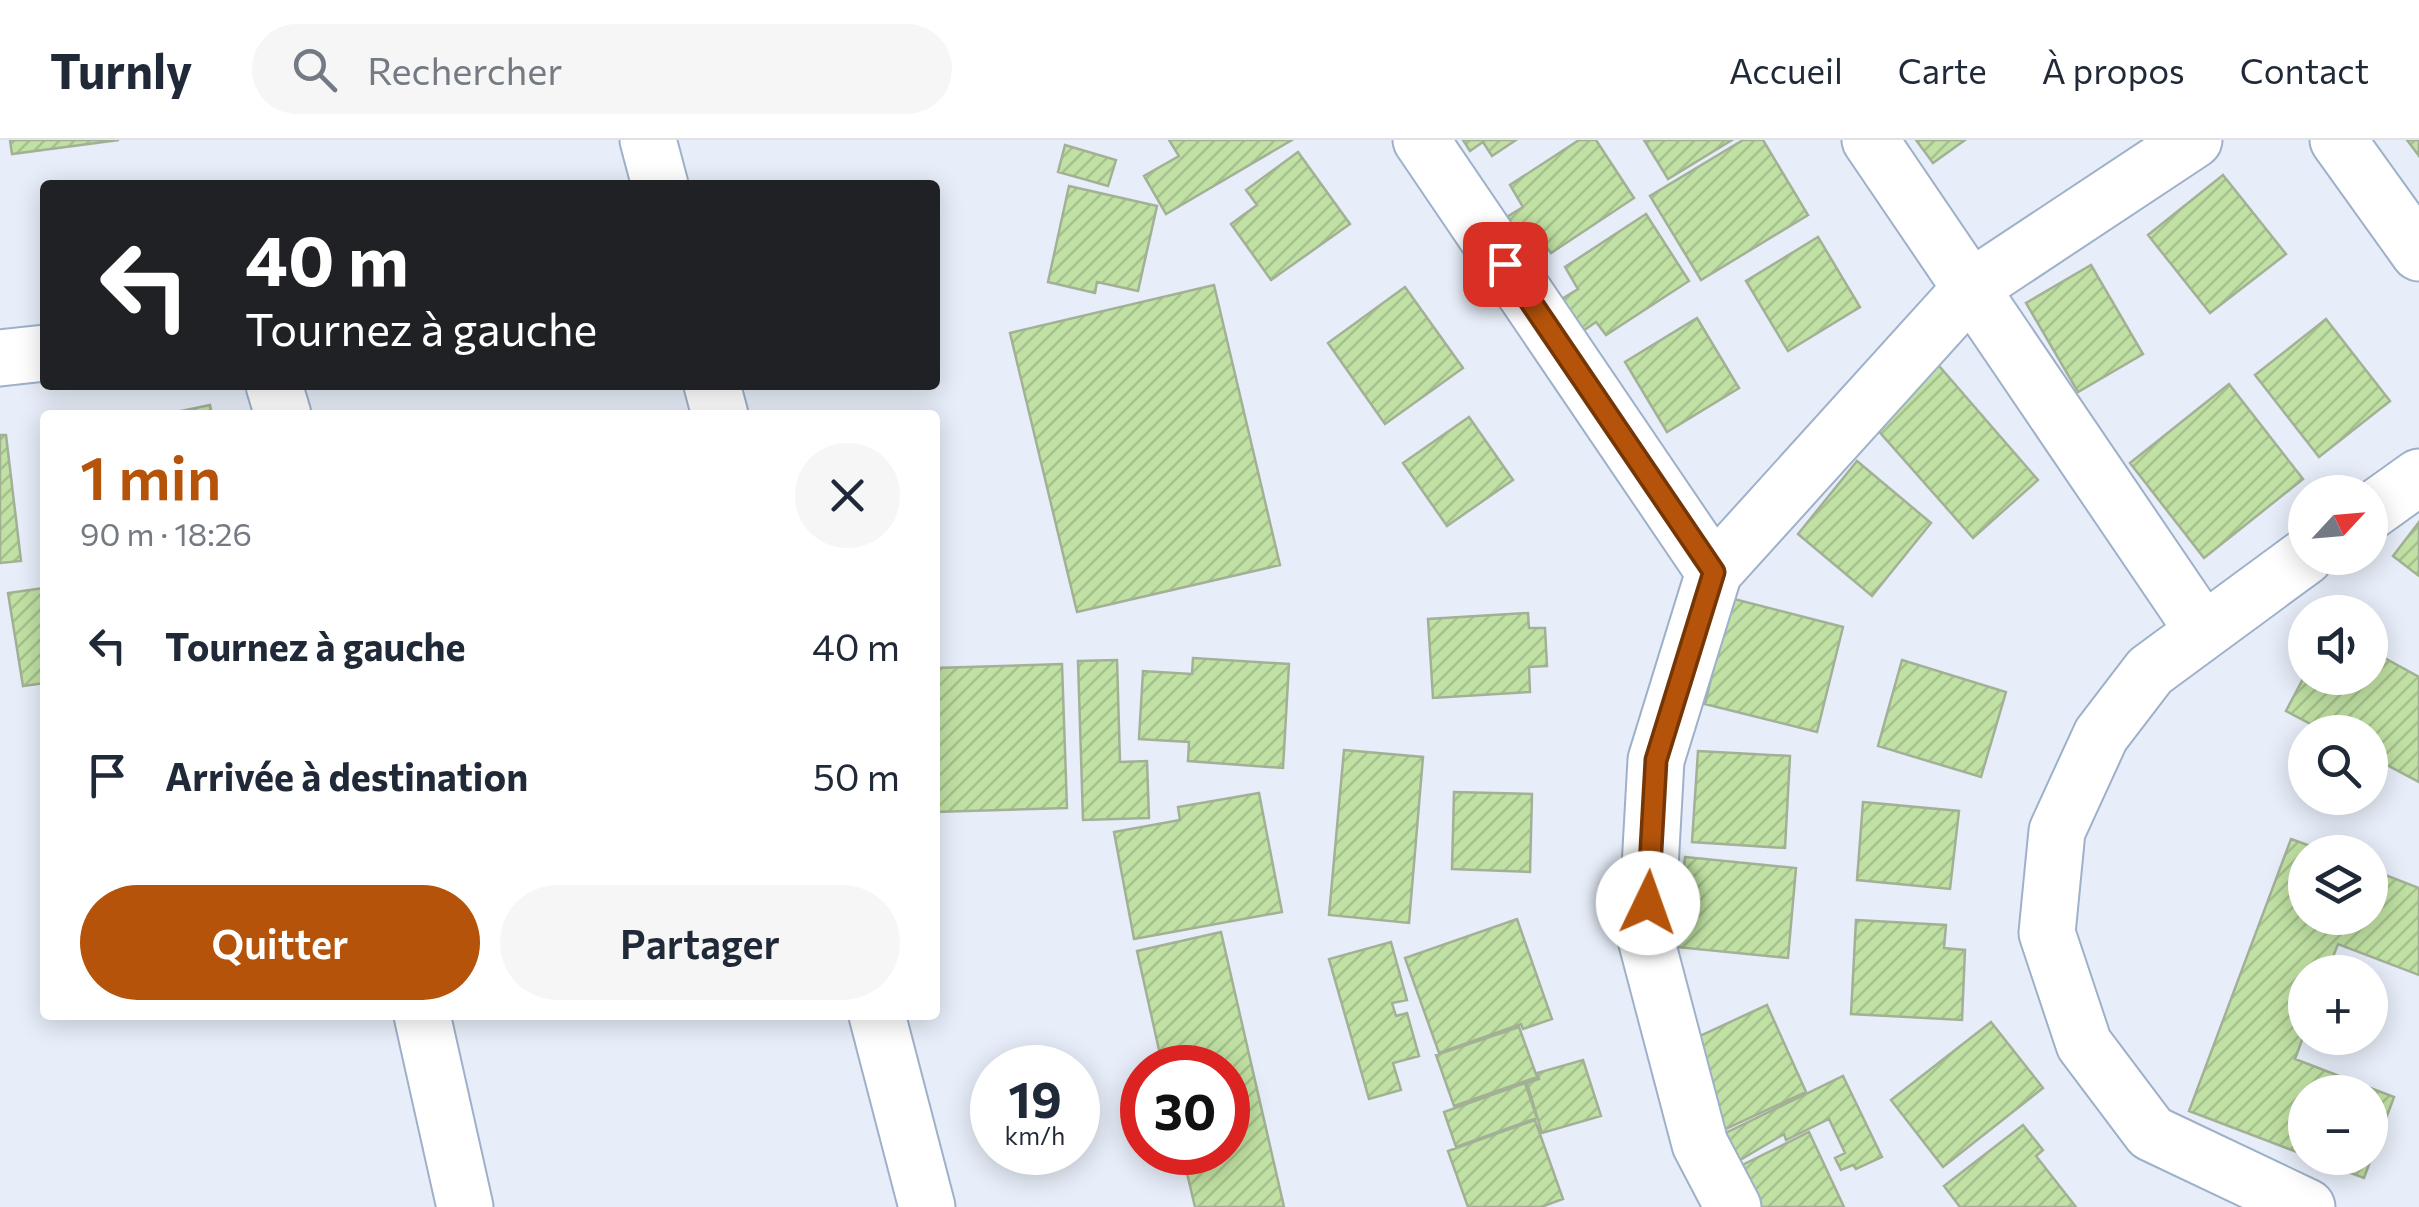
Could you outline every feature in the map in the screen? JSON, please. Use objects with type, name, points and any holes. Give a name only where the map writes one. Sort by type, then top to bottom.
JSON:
[{"type":"street","points":[[648,140],[659,180]]},
{"type":"street","points":[[1421,140],[1714,572]]},
{"type":"street","points":[[1870,140],[2202,629]]},
{"type":"street","points":[[1733,1207],[1700,1144],[1646,939],[1656,760],[1714,572],[1972,287],[2194,140]]},
{"type":"street","points":[[2338,140],[2419,253]]},
{"type":"street","points":[[0,358],[40,354]]},
{"type":"street","points":[[2388,500],[2419,478]]},
{"type":"street","points":[[2288,569],[2202,629],[2150,672],[2101,735],[2058,830],[2047,933],[2084,1044],[2151,1133],[2307,1207]]},
{"type":"street","points":[[423,1020],[465,1207]]},
{"type":"street","points":[[878,1020],[927,1207]]},
{"type":"building","points":[[10,140],[119,140],[12,154]]},
{"type":"building","points":[[1169,140],[1292,140],[1166,214],[1144,176],[1179,156]]},
{"type":"building","points":[[1463,140],[1516,140],[1492,156],[1483,142],[1470,151]]},
{"type":"building","points":[[1579,140],[1596,140],[1634,198],[1551,253],[1541,240],[1528,249],[1507,217],[1523,207],[1510,185]]},
{"type":"building","points":[[1644,140],[1732,140],[1668,179]]},
{"type":"building","points":[[1743,140],[1763,140],[1808,215],[1701,280],[1650,196]]},
{"type":"building","points":[[1916,140],[1965,140],[1933,163]]},
{"type":"building","points":[[2407,140],[2419,140],[2419,156]]},
{"type":"building","points":[[1065,145],[1116,160],[1108,186],[1058,172]]},
{"type":"building","points":[[1298,152],[1350,224],[1271,280],[1231,224],[1257,205],[1246,190]]},
{"type":"building","points":[[2223,175],[2286,254],[2210,313],[2148,235]]},
{"type":"building","points":[[1069,186],[1157,206],[1138,291],[1097,282],[1095,293],[1048,282]]},
{"type":"building","points":[[1646,214],[1689,281],[1606,335],[1596,322],[1583,331],[1562,299],[1578,289],[1565,267]]},
{"type":"building","points":[[1818,237],[1860,307],[1788,351],[1746,281]]},
{"type":"building","points":[[2091,265],[2143,354],[2078,392],[2026,303]]},
{"type":"building","points":[[1214,285],[1280,565],[1077,612],[1010,333]]},
{"type":"building","points":[[1405,287],[1463,368],[1385,424],[1328,343]]},
{"type":"building","points":[[1697,318],[1739,388],[1667,432],[1625,362]]},
{"type":"building","points":[[2326,319],[2390,401],[2319,457],[2255,375]]},
{"type":"building","points":[[1927,352],[2038,480],[1973,538],[1861,411]]},
{"type":"building","points":[[2229,384],[2300,475],[2288,475],[2288,491],[2204,558],[2130,463]]},
{"type":"building","points":[[1469,417],[1513,480],[1447,526],[1403,463]]},
{"type":"building","points":[[0,435],[6,435],[21,561],[0,563]]},
{"type":"building","points":[[1857,461],[1931,523],[1872,596],[1798,534]]},
{"type":"building","points":[[2419,522],[2419,576],[2393,556]]},
{"type":"building","points":[[40,589],[40,684],[23,686],[8,593]]},
{"type":"building","points":[[1730,598],[1843,627],[1817,732],[1705,704]]},
{"type":"building","points":[[1528,613],[1529,628],[1545,628],[1547,666],[1529,667],[1530,692],[1433,698],[1428,619]]},
{"type":"building","points":[[1193,658],[1289,664],[1283,768],[1188,761],[1189,742],[1139,739],[1143,671],[1192,674]]},
{"type":"building","points":[[1117,660],[1120,762],[1147,761],[1149,818],[1083,820],[1078,661]]},
{"type":"building","points":[[1902,660],[2006,692],[1981,777],[1878,746]]},
{"type":"building","points":[[2388,660],[2419,677],[2419,782],[2388,766],[2388,715],[2294,715],[2286,711],[2294,695],[2388,695]]},
{"type":"building","points":[[1062,664],[1067,808],[940,812],[940,668]]},
{"type":"building","points":[[1344,750],[1423,757],[1409,923],[1329,915]]},
{"type":"building","points":[[1698,751],[1790,756],[1785,848],[1692,842]]},
{"type":"building","points":[[1454,792],[1532,794],[1530,872],[1452,869]]},
{"type":"building","points":[[1259,793],[1282,912],[1134,939],[1114,832],[1180,820],[1178,807]]},
{"type":"building","points":[[1863,802],[1959,811],[1950,889],[1857,880]]},
{"type":"building","points":[[2288,847],[2288,935],[2388,935],[2388,876],[2419,888],[2419,975],[2388,963],[2388,955],[2367,955],[2338,944],[2334,955],[2288,955],[2288,1055],[2296,1055],[2295,1059],[2337,1075],[2288,1075],[2288,1149],[2189,1111]]},
{"type":"building","points":[[1685,857],[1796,868],[1788,958],[1676,947]]},
{"type":"building","points":[[1517,919],[1552,1019],[1523,1029],[1521,1024],[1439,1053],[1405,958]]},
{"type":"building","points":[[1856,920],[1946,925],[1944,948],[1965,950],[1962,1020],[1851,1014]]},
{"type":"building","points":[[1221,932],[1247,1045],[1158,1045],[1137,951]]},
{"type":"building","points":[[1391,942],[1407,1000],[1392,1003],[1396,1016],[1407,1013],[1419,1056],[1393,1063],[1401,1090],[1369,1099],[1329,959]]},
{"type":"building","points":[[1767,1005],[1806,1092],[1717,1133],[1678,1046]]},
{"type":"building","points":[[1991,1022],[2043,1088],[1943,1167],[1891,1100]]},
{"type":"building","points":[[1519,1027],[1537,1077],[1454,1106],[1436,1055]]},
{"type":"building","points":[[1250,1059],[1284,1207],[1195,1207],[1187,1175],[1250,1175]]},
{"type":"building","points":[[1583,1060],[1601,1116],[1542,1133],[1527,1083],[1539,1079],[1537,1073]]},
{"type":"building","points":[[1843,1076],[1882,1157],[1856,1169],[1853,1165],[1841,1170],[1835,1158],[1845,1153],[1829,1119],[1786,1140],[1784,1134],[1725,1169],[1711,1140]]},
{"type":"building","points":[[1525,1083],[1537,1118],[1456,1147],[1444,1112]]},
{"type":"building","points":[[1535,1120],[1563,1199],[1541,1207],[1468,1207],[1448,1151]]},
{"type":"building","points":[[2023,1125],[2043,1150],[2036,1156],[2076,1207],[1960,1207],[1944,1186]]},
{"type":"building","points":[[1809,1132],[1844,1207],[1745,1207],[1728,1172]]},
{"type":"route","points":[[1505,264],[1714,572],[1656,760],[1648,903]]}]
